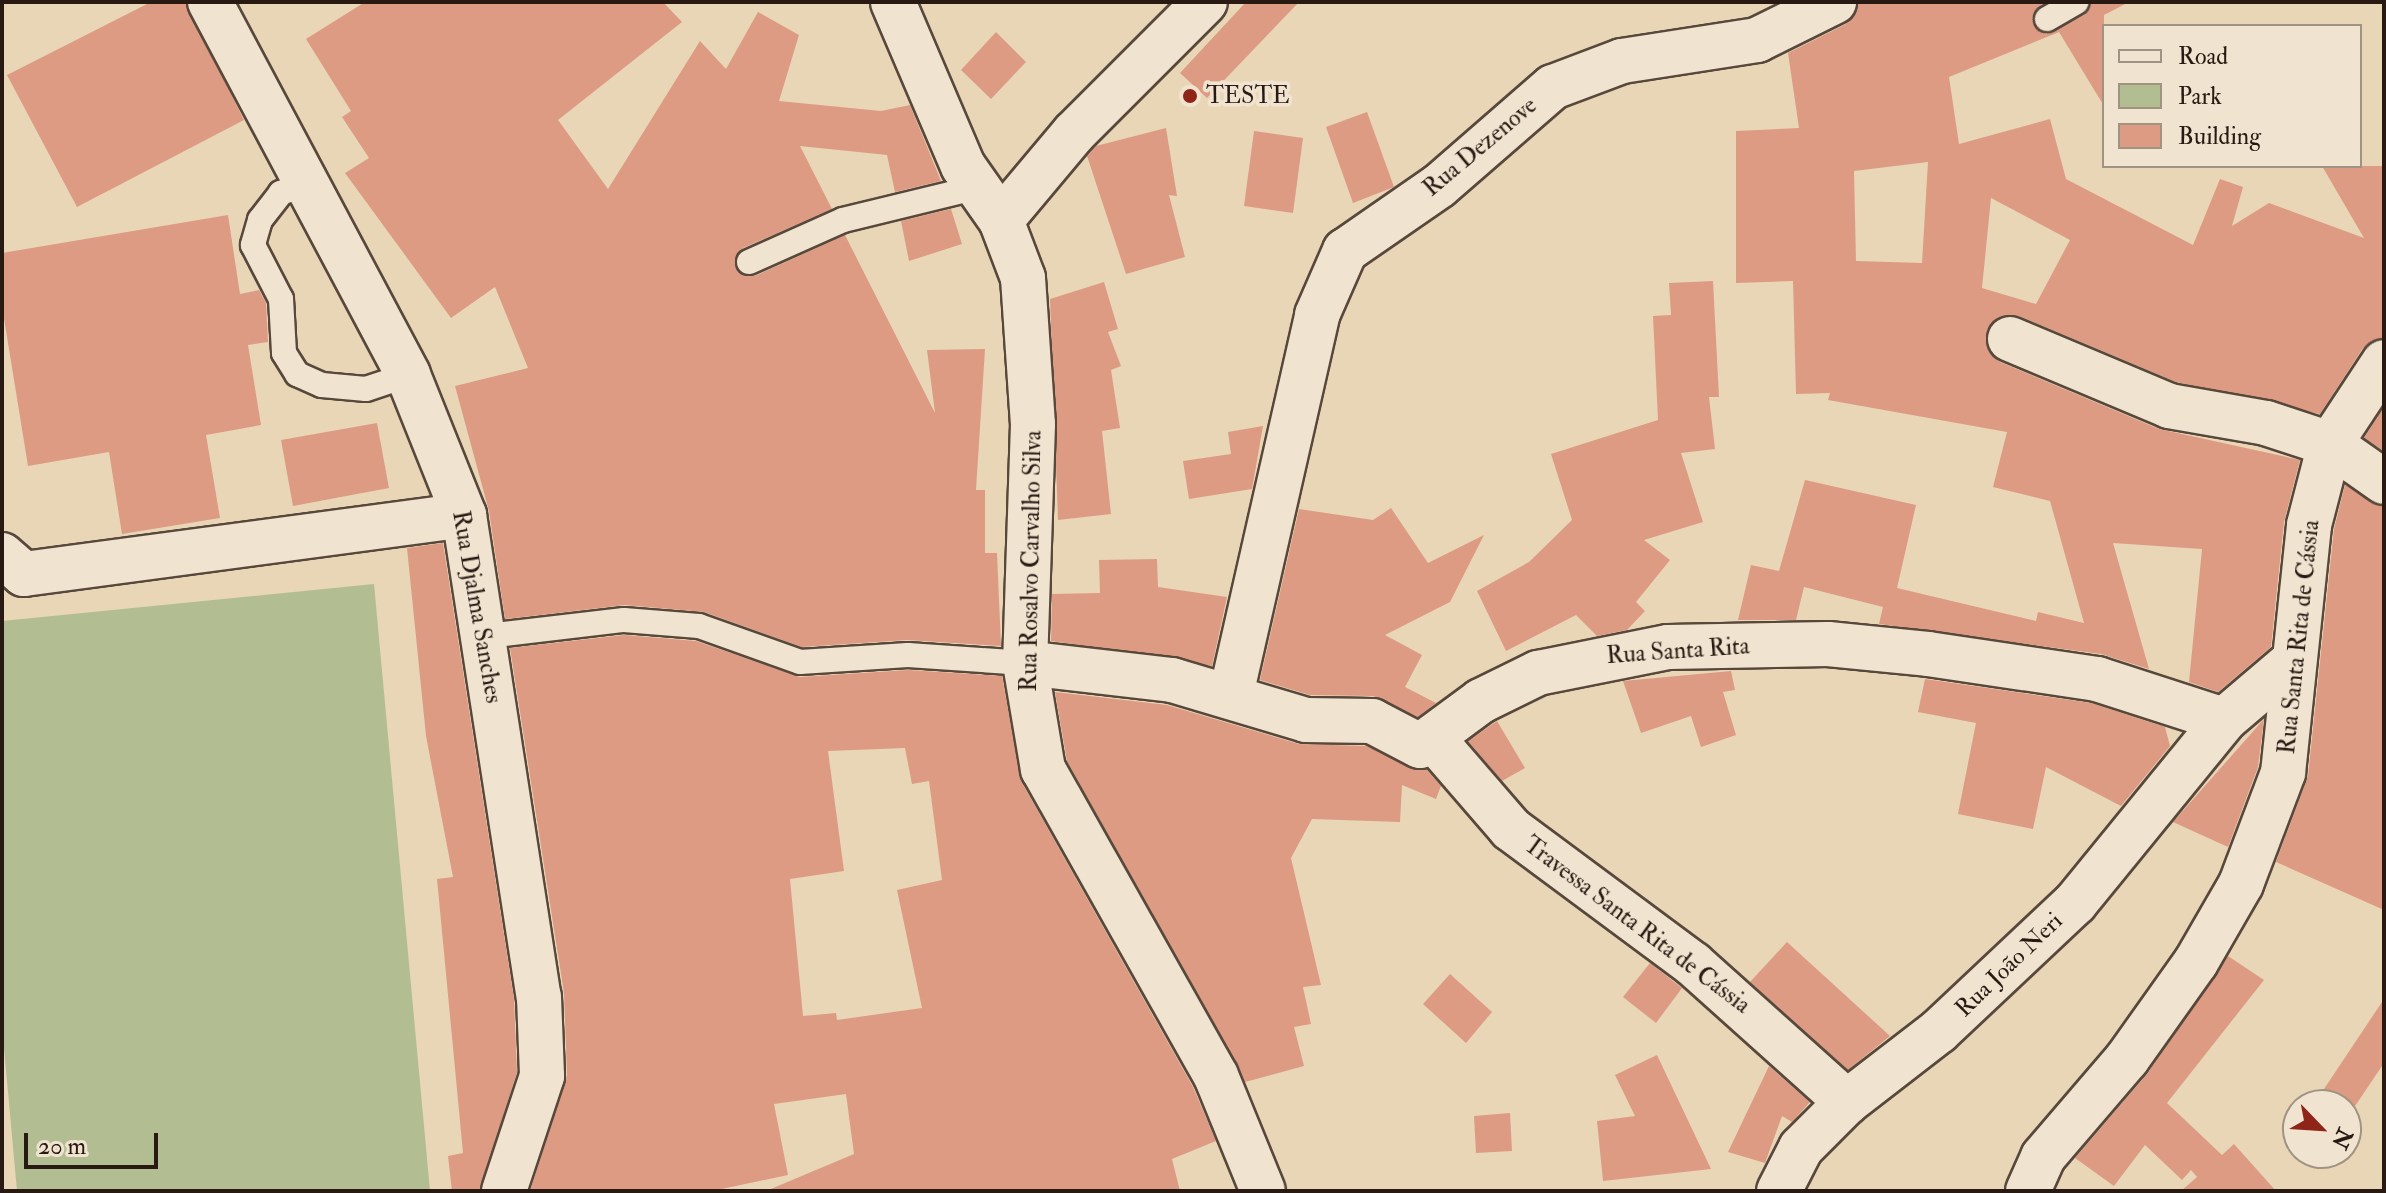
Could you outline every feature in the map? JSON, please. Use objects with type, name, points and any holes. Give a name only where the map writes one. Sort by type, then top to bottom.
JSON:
[{"type":"street","name":"Rua Djalma Sanches","points":[[210,2],[311,183],[408,375],[464,515],[487,636],[519,901],[539,997],[542,1076],[533,1191]]},
{"type":"street","name":"Rua Rosalvo Carvalho Silva","points":[[893,2],[990,203],[1032,330],[1025,663],[1043,769],[1216,1076],[1263,1191]]},
{"type":"street","points":[[990,203],[1065,144],[1205,2]]},
{"type":"street","name":"Rua Dezenove","points":[[1231,695],[1317,315],[1345,251],[1439,186],[1553,87],[1622,61],[1757,40],[1834,2]]},
{"type":"street","points":[[2010,339],[2169,406],[2266,423],[2330,444],[2384,482]]},
{"type":"street","name":"Rua Santa Rita de Cássia","points":[[2028,1191],[2043,1157],[2127,1059],[2196,962],[2241,884],[2283,773],[2295,711],[2291,663],[2309,525],[2330,444],[2384,362]]},
{"type":"street","points":[[8,563],[464,515]]},
{"type":"street","name":"Rua Santa Rita","points":[[1435,741],[1481,701],[1538,673],[1668,647],[1828,644],[1928,654],[2097,679],[2224,720]]},
{"type":"street","points":[[1025,663],[1231,695],[1306,720],[1372,721],[1420,746],[1435,741]]},
{"type":"street","points":[[2224,720],[2291,663]]},
{"type":"street","name":"Rua João Neri","points":[[1779,1191],[1801,1148],[1847,1102],[1939,1031],[2075,903],[2224,720]]},
{"type":"street","name":"Travessa Santa Rita de Cássia","points":[[1435,741],[1511,829],[1693,964],[1847,1102]]},
{"type":"street","name":"Rua Djalma Sanches","points":[[504,1191],[542,1076]]},
{"type":"lane","points":[[2047,19],[2076,2]]},
{"type":"lane","points":[[311,183],[281,193],[260,220],[253,245],[281,299],[284,353],[297,374],[322,385],[366,389],[408,375]]},
{"type":"lane","points":[[749,262],[843,220],[990,203]]},
{"type":"lane","points":[[487,636],[624,620],[699,626],[800,662],[908,655],[1025,663]]},
{"type":"green space","points":[[374,584],[430,1191],[17,1191],[2,1026],[2,621]]},
{"type":"building","points":[[151,2],[185,2],[244,120],[77,207],[7,75]]},
{"type":"building","points":[[365,2],[663,2],[682,22],[558,120],[608,189],[700,41],[726,69],[758,12],[799,35],[779,101],[881,111],[910,105],[941,181],[895,192],[887,155],[800,146],[832,209],[743,248],[735,267],[755,276],[845,235],[935,413],[927,350],[985,349],[976,490],[985,490],[985,553],[997,553],[1001,646],[907,640],[802,647],[704,612],[625,605],[505,619],[489,511],[455,386],[528,368],[495,287],[451,318],[345,173],[369,158],[342,117],[351,111],[306,39]]},
{"type":"building","points":[[1246,2],[1299,2],[1207,98],[1180,73]]},
{"type":"building","points":[[1859,2],[2046,2],[2032,18],[2046,34],[2084,15],[2091,2],[2129,2],[2104,15],[2102,103],[2059,32],[1949,77],[1959,144],[2050,119],[2066,179],[2193,245],[2220,179],[2243,187],[2232,226],[2269,203],[2364,238],[2323,168],[2384,166],[2384,337],[2363,348],[2320,414],[2176,382],[2019,316],[1996,319],[1987,330],[1990,353],[2000,362],[2159,429],[2300,460],[2284,522],[2271,647],[2218,692],[2189,682],[2202,549],[2113,543],[2149,669],[2101,654],[1879,624],[1883,607],[1804,587],[1796,620],[1738,620],[1751,565],[1779,571],[1805,480],[1916,505],[1897,588],[2036,621],[2038,612],[2084,623],[2050,501],[1993,487],[2007,432],[1828,400],[1830,393],[1796,394],[1793,281],[1736,283],[1736,131],[1799,128],[1788,53],[1846,24]],"holes":[[[1928,162],[1922,263],[1856,261],[1854,171]],[[1991,198],[2070,240],[2036,304],[1982,288]]]},
{"type":"building","points":[[996,32],[1026,62],[991,99],[961,70]]},
{"type":"building","points":[[1367,112],[1394,187],[1353,203],[1326,127]]},
{"type":"building","points":[[1166,128],[1177,196],[1169,195],[1185,257],[1126,274],[1087,156],[1096,146]]},
{"type":"building","points":[[1254,131],[1303,138],[1293,213],[1244,206]]},
{"type":"building","points":[[951,209],[962,244],[909,261],[901,221]]},
{"type":"building","points":[[228,215],[240,294],[259,290],[266,303],[268,342],[248,345],[261,425],[206,435],[220,518],[122,534],[109,452],[28,466],[2,306],[2,253]]},
{"type":"building","points":[[1713,281],[1719,397],[1709,397],[1715,449],[1681,453],[1703,522],[1644,540],[1670,560],[1636,602],[1645,611],[1627,630],[1597,636],[1576,615],[1506,651],[1477,591],[1529,562],[1572,520],[1551,454],[1658,420],[1653,316],[1671,315],[1669,283]]},
{"type":"building","points":[[1104,282],[1118,329],[1108,332],[1121,366],[1111,370],[1120,428],[1102,431],[1111,514],[1058,520],[1050,299]]},
{"type":"building","points":[[2384,407],[2384,451],[2364,438]]},
{"type":"building","points":[[377,423],[389,488],[293,506],[281,440]]},
{"type":"building","points":[[1263,426],[1252,489],[1189,499],[1183,461],[1231,454],[1228,432]]},
{"type":"building","points":[[2345,485],[2384,507],[2384,910],[2276,862],[2308,776],[2334,529]]},
{"type":"building","points":[[1391,508],[1428,563],[1484,535],[1450,602],[1385,635],[1422,655],[1405,687],[1436,703],[1418,717],[1373,696],[1310,695],[1260,680],[1299,509],[1373,520]]},
{"type":"building","points":[[443,543],[514,999],[517,1072],[480,1191],[452,1191],[448,1156],[463,1153],[437,879],[453,877],[426,736],[407,548]]},
{"type":"building","points":[[1157,559],[1158,587],[1227,597],[1212,666],[1051,641],[1052,594],[1100,593],[1099,560]]},
{"type":"building","points":[[624,635],[696,641],[800,677],[908,670],[1002,676],[1021,781],[1193,1087],[1216,1141],[1172,1159],[1180,1191],[766,1191],[854,1154],[846,1094],[774,1104],[788,1175],[712,1191],[530,1191],[567,1075],[564,993],[510,648]],"holes":[[[905,748],[912,784],[929,781],[942,880],[897,890],[922,1008],[837,1020],[836,1013],[803,1016],[790,879],[844,871],[828,751]]]},
{"type":"building","points":[[1731,671],[1735,690],[1723,692],[1736,735],[1701,747],[1691,716],[1641,733],[1623,681]]},
{"type":"building","points":[[1925,679],[2091,703],[2165,727],[2170,746],[2121,806],[2046,767],[2033,829],[1958,814],[1976,723],[1918,712]]},
{"type":"building","points":[[1055,692],[1167,705],[1299,744],[1366,746],[1426,769],[1441,786],[1436,799],[1402,785],[1400,822],[1312,819],[1291,858],[1321,985],[1303,987],[1311,1024],[1294,1027],[1304,1066],[1245,1082],[1067,761]]},
{"type":"building","points":[[2264,719],[2258,767],[2228,847],[2173,822]]},
{"type":"building","points":[[1497,721],[1525,768],[1502,781],[1468,741]]},
{"type":"building","points":[[1787,942],[1890,1036],[1848,1070],[1750,982]]},
{"type":"building","points":[[2228,956],[2264,980],[2167,1103],[2222,1155],[2234,1144],[2276,1191],[2181,1191],[2197,1177],[2191,1170],[2182,1180],[2145,1145],[2114,1186],[2075,1158],[2147,1074]]},
{"type":"building","points":[[1650,963],[1682,988],[1656,1023],[1623,997]]},
{"type":"building","points":[[1450,974],[1492,1012],[1466,1043],[1423,1004]]},
{"type":"building","points":[[2384,999],[2384,1063],[2362,1096],[2362,1089],[2324,1089]]},
{"type":"building","points":[[1657,1055],[1711,1169],[1603,1181],[1597,1121],[1635,1116],[1615,1075]]},
{"type":"building","points":[[1769,1066],[1810,1102],[1792,1122],[1782,1116],[1765,1163],[1728,1152]]},
{"type":"building","points":[[1510,1113],[1512,1151],[1476,1153],[1474,1116]]},
{"type":"place","name":"TESTE","points":[[1190,96]]}]
